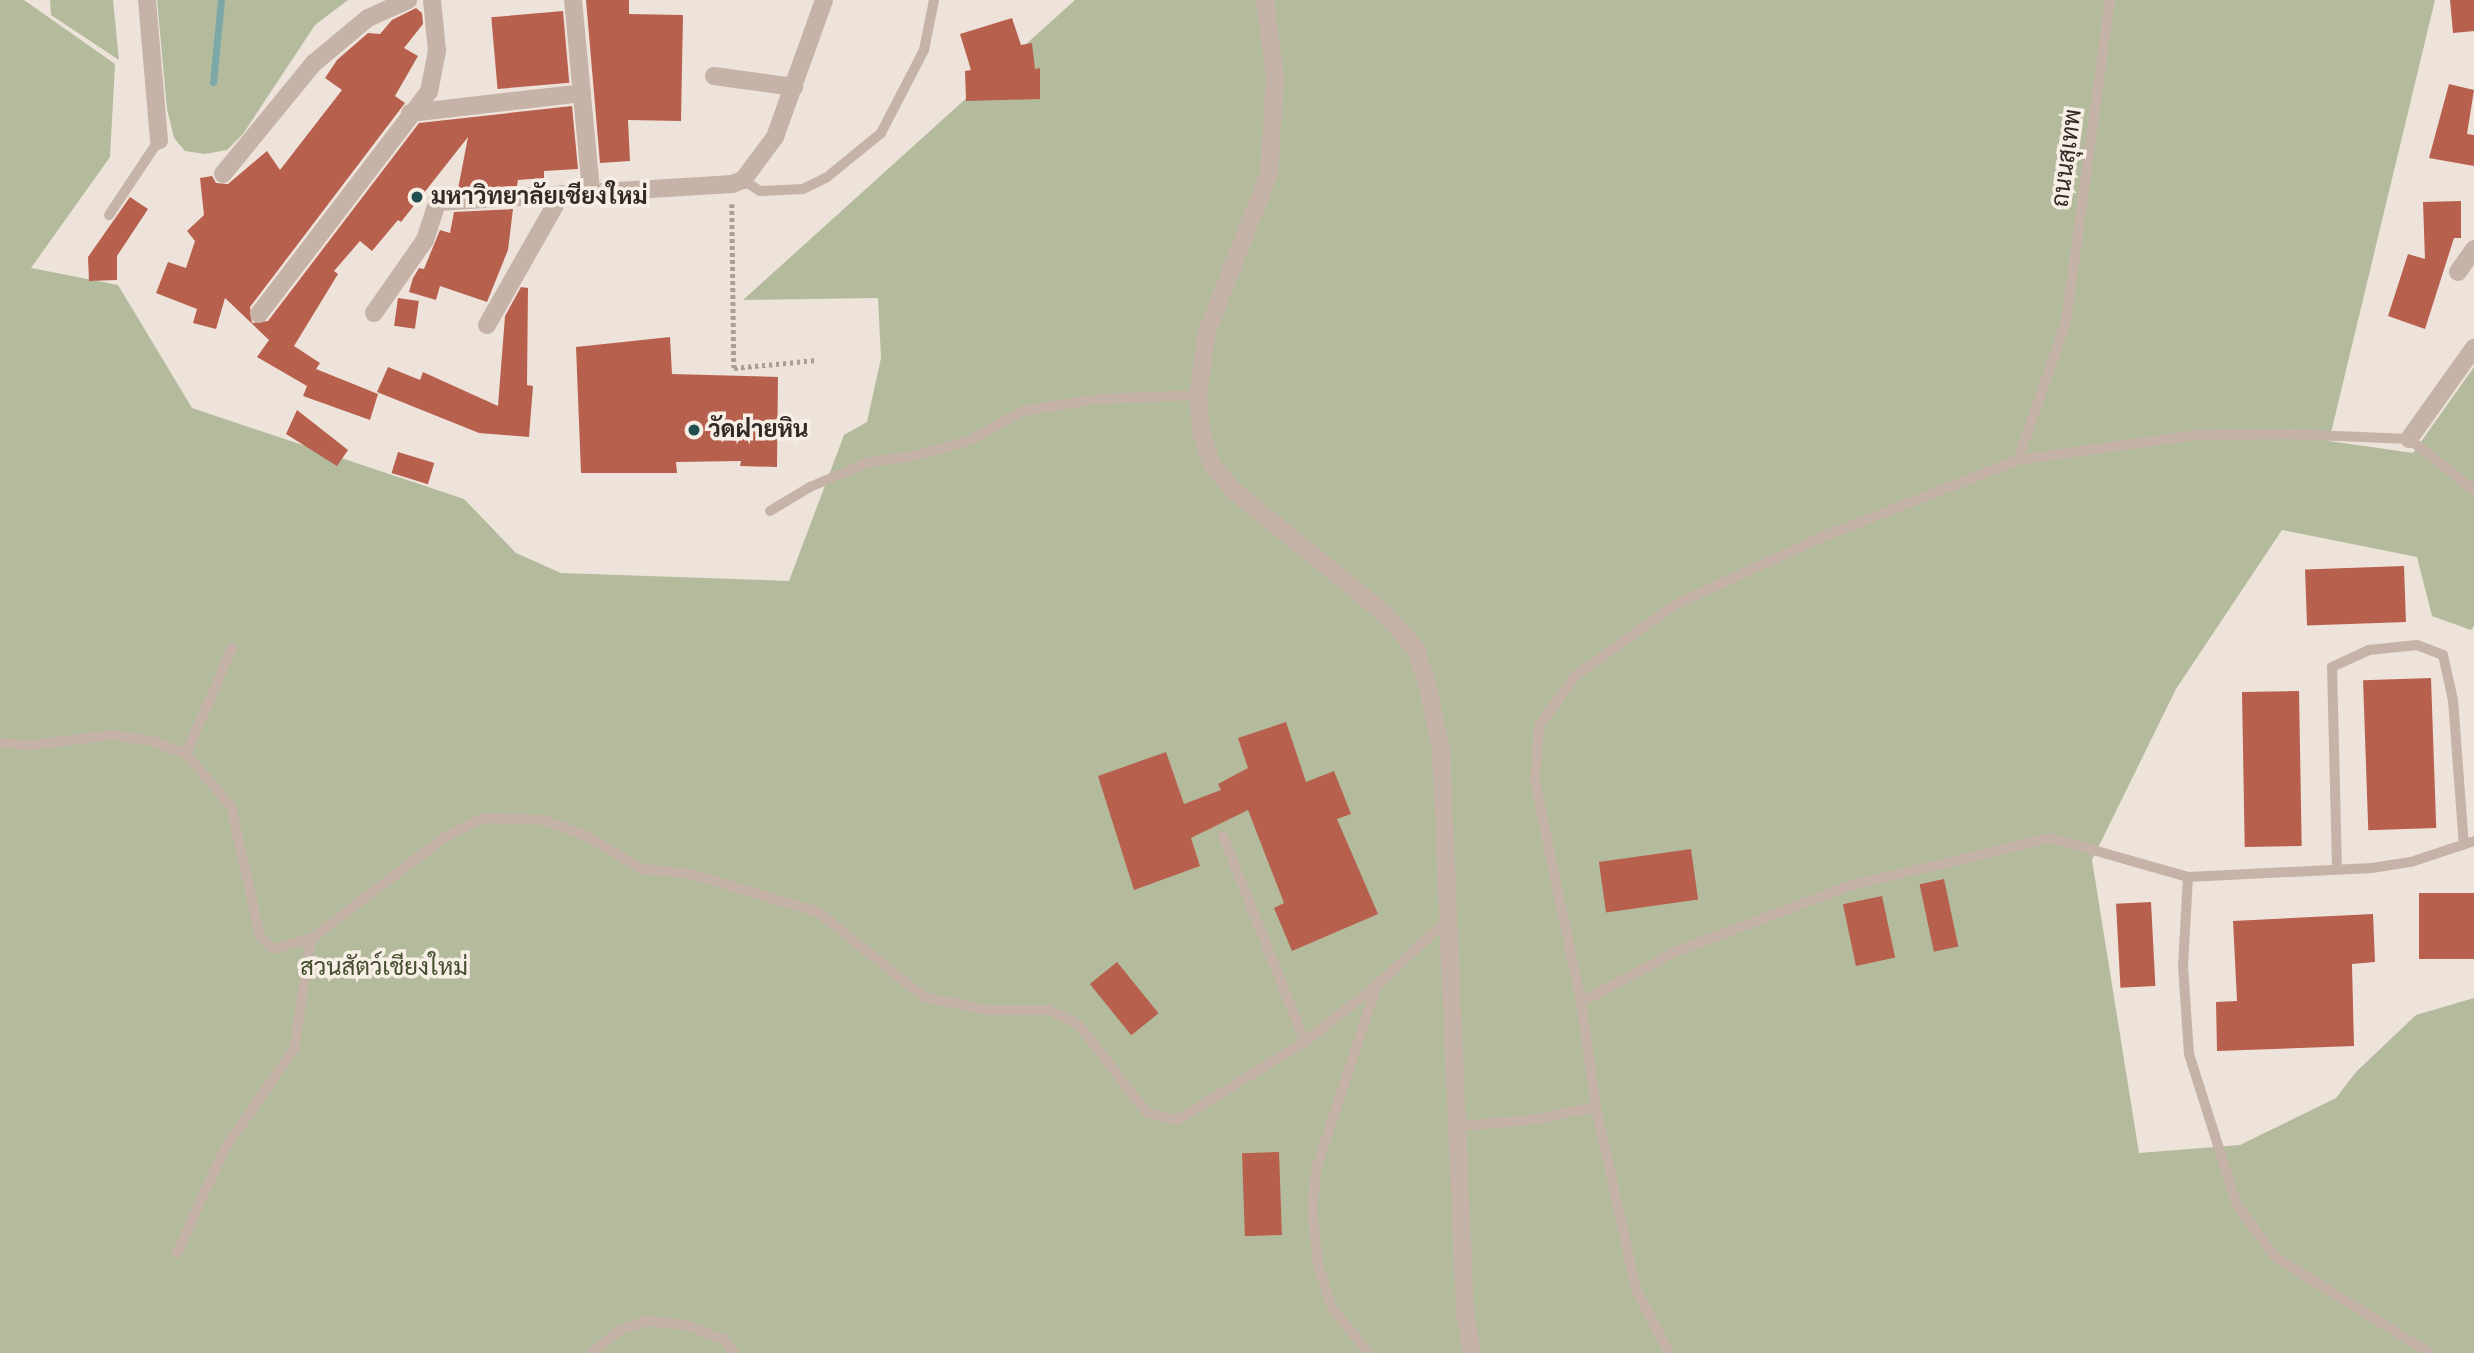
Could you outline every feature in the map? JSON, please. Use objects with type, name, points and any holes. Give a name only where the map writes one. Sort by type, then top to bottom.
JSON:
[{"type":"street","points":[[147,0],[159,140]]},
{"type":"street","points":[[223,174],[314,63],[368,18],[408,0]]},
{"type":"street","points":[[259,314],[410,113],[429,92],[435,72],[432,0]]},
{"type":"street","points":[[573,0],[591,191]]},
{"type":"street","points":[[374,313],[425,240],[437,202],[738,182],[775,137],[824,0]]},
{"type":"street","points":[[1265,0],[1275,77],[1269,174],[1221,287],[1207,331],[1198,395],[1201,433],[1212,464],[1233,490],[1328,564],[1385,614],[1416,649],[1441,749],[1460,1126],[1465,1312],[1472,1353]]},
{"type":"street","points":[[714,76],[794,87]]},
{"type":"street","points":[[410,113],[582,93]]},
{"type":"street","points":[[486,325],[561,195]]},
{"type":"street","points":[[2458,272],[2474,250]]},
{"type":"street","points":[[2409,439],[2474,348]]},
{"type":"lane","points":[[738,182],[760,191],[803,189],[827,178],[881,133],[925,50],[934,0]]},
{"type":"lane","name":"ถนนสุเทพ","points":[[2018,460],[2066,322],[2110,0]]},
{"type":"lane","points":[[109,215],[159,140]]},
{"type":"lane","points":[[770,511],[810,487],[869,462],[914,456],[971,440],[1022,411],[1099,399],[1198,395]]},
{"type":"lane","points":[[1669,1353],[1636,1289],[1595,1107],[1581,1002],[1535,782],[1539,726],[1575,676],[1676,604],[1820,538],[2018,460],[2196,435],[2290,433],[2409,439],[2474,490]]},
{"type":"lane","points":[[1581,1002],[1676,951],[1849,886],[2051,838],[2188,877],[2337,869],[2411,862],[2469,843],[2453,700],[2443,655],[2417,645],[2369,650],[2332,667],[2337,869]]},
{"type":"lane","points":[[186,754],[232,648]]},
{"type":"lane","points":[[0,743],[31,745],[113,734],[152,741],[186,754],[231,806],[260,936],[273,949],[311,939],[455,832],[483,818],[543,820],[584,835],[642,869],[691,874],[818,912],[924,997],[988,1010],[1048,1010],[1078,1024],[1147,1113],[1177,1120],[1305,1042],[1377,985],[1448,919]]},
{"type":"lane","points":[[1223,836],[1305,1042]]},
{"type":"lane","points":[[2188,877],[2183,967],[2189,1054],[2237,1205],[2275,1257],[2430,1353]]},
{"type":"lane","points":[[177,1253],[224,1150],[294,1049],[311,939]]},
{"type":"lane","points":[[1369,1353],[1332,1308],[1318,1265],[1312,1209],[1317,1166],[1336,1099],[1377,985]]},
{"type":"lane","points":[[1460,1126],[1532,1120],[1595,1107]]},
{"type":"lane","points":[[591,1353],[620,1330],[646,1321],[685,1325],[723,1339],[734,1353]]},
{"type":"path","points":[[738,182],[734,368],[817,360]]},
{"type":"green space","name":"สวนสัตว์เชียงใหม่","points":[[0,0],[24,0],[115,64],[110,157],[31,268],[118,285],[192,408],[464,499],[516,553],[561,573],[789,581],[844,435],[867,422],[881,358],[878,298],[743,300],[1075,0],[2435,0],[2329,441],[2413,453],[2474,367],[2474,626],[2471,630],[2432,616],[2417,557],[2282,530],[2176,689],[2092,860],[2139,1153],[2240,1145],[2336,1098],[2356,1072],[2416,1015],[2474,998],[2474,1353],[0,1353]]},
{"type":"green space","points":[[50,0],[113,0],[119,60],[51,15]]},
{"type":"green space","points":[[157,0],[348,0],[315,25],[243,134],[227,150],[205,154],[185,151],[174,138],[167,109]]},
{"type":"building","points":[[586,0],[629,0],[629,14],[683,15],[681,121],[628,120],[630,161],[600,163]]},
{"type":"building","points":[[2450,0],[2474,0],[2474,31],[2453,33]]},
{"type":"building","points":[[416,8],[422,13],[423,24],[404,48],[418,56],[395,96],[405,103],[250,307],[252,323],[268,321],[419,123],[572,106],[578,169],[544,171],[544,178],[518,180],[517,186],[458,189],[468,137],[401,222],[398,220],[372,251],[360,241],[334,271],[338,274],[294,346],[320,363],[316,369],[378,394],[370,420],[303,396],[307,386],[257,357],[269,340],[225,298],[216,329],[193,323],[197,309],[156,293],[168,262],[186,268],[195,241],[187,231],[204,215],[200,178],[212,176],[216,183],[228,184],[267,151],[280,170],[342,90],[325,78],[337,60],[368,33],[380,34],[392,20]]},
{"type":"building","points":[[563,11],[569,83],[498,89],[491,17]]},
{"type":"building","points":[[1012,18],[1021,45],[1032,43],[1035,69],[1040,68],[1040,99],[966,101],[965,71],[971,70],[960,34]]},
{"type":"building","points":[[2449,84],[2474,90],[2467,134],[2474,135],[2474,166],[2429,158]]},
{"type":"building","points":[[130,197],[148,209],[117,256],[117,280],[89,281],[88,257]]},
{"type":"building","points":[[2461,201],[2461,238],[2454,238],[2425,329],[2388,316],[2408,254],[2425,259],[2423,202]]},
{"type":"building","points":[[513,209],[508,250],[487,302],[440,286],[436,300],[409,292],[419,268],[424,269],[440,230],[450,233],[454,212]]},
{"type":"building","points":[[521,287],[528,288],[527,385],[533,386],[529,437],[479,433],[377,392],[388,367],[420,380],[423,372],[498,406],[505,316]]},
{"type":"building","points":[[398,298],[419,301],[415,329],[394,326]]},
{"type":"building","points":[[670,337],[672,374],[778,377],[777,467],[740,466],[741,461],[676,462],[677,473],[581,473],[576,347]]},
{"type":"building","points":[[297,410],[348,450],[337,466],[286,434]]},
{"type":"building","points":[[398,452],[434,463],[428,484],[392,473]]},
{"type":"building","points":[[2404,566],[2406,622],[2307,625],[2305,569]]},
{"type":"building","points":[[2431,678],[2436,828],[2368,830],[2363,680]]},
{"type":"building","points":[[2299,691],[2302,846],[2245,847],[2242,692]]},
{"type":"building","points":[[1286,722],[1306,782],[1334,771],[1351,814],[1337,819],[1378,914],[1292,951],[1274,908],[1284,903],[1248,810],[1191,838],[1200,866],[1134,890],[1098,776],[1166,752],[1184,804],[1221,790],[1218,784],[1248,768],[1238,738]]},
{"type":"building","points":[[1691,849],[1698,900],[1606,912],[1599,862]]},
{"type":"building","points":[[1944,879],[1958,946],[1934,952],[1920,884]]},
{"type":"building","points":[[2419,893],[2474,893],[2474,959],[2419,959]]},
{"type":"building","points":[[1882,896],[1895,958],[1856,966],[1843,904]]},
{"type":"building","points":[[2151,902],[2155,986],[2120,988],[2116,904]]},
{"type":"building","points":[[2373,914],[2375,962],[2352,964],[2354,1046],[2217,1051],[2216,1002],[2237,1001],[2233,921]]},
{"type":"building","points":[[1117,962],[1159,1013],[1131,1035],[1090,984]]},
{"type":"building","points":[[1279,1152],[1282,1235],[1245,1236],[1242,1153]]},
{"type":"waterway","points":[[213,82],[221,0]]},
{"type":"place","name":"มหาวิทยาลัยเชียงใหม่","points":[[417,197]]},
{"type":"place","name":"วัดฝายหิน","points":[[694,430]]}]
